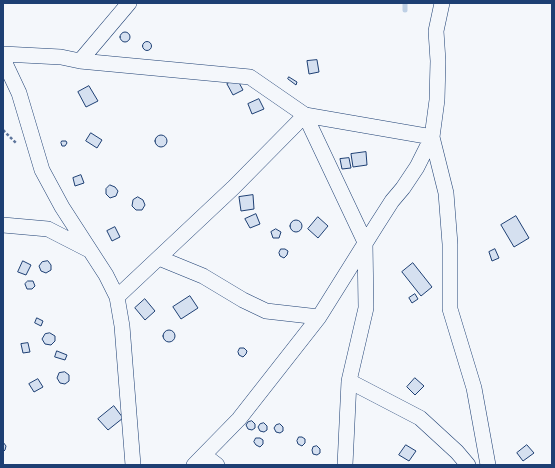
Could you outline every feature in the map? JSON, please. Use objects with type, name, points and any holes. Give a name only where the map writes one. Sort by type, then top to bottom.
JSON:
[{"type":"street","points":[[80,61],[129,3]]},
{"type":"street","points":[[217,465],[199,460],[239,419],[319,317],[365,242],[417,167],[432,137],[437,100],[438,61],[436,31],[442,3]]},
{"type":"street","points":[[3,54],[61,57],[80,61],[250,77],[305,115],[432,137]]},
{"type":"street","points":[[3,59],[19,94],[42,170],[62,206],[106,275],[117,297],[122,326],[133,465]]},
{"type":"street","points":[[305,115],[365,242],[366,308],[349,381],[345,465]]},
{"type":"street","points":[[117,297],[234,187],[305,115]]},
{"type":"street","points":[[432,137],[446,193],[450,244],[450,309],[474,388],[488,465]]},
{"type":"street","points":[[3,225],[48,229],[90,251]]},
{"type":"street","points":[[159,258],[203,276],[266,311],[319,317]]},
{"type":"street","points":[[349,381],[420,418],[457,452],[468,465]]},
{"type":"building","points":[[123,32],[127,32],[129,33],[129,41],[123,42],[120,39],[120,35]]},
{"type":"building","points":[[147,41],[152,46],[147,51],[142,46]]},
{"type":"building","points":[[317,60],[319,72],[309,74],[307,61]]},
{"type":"building","points":[[289,77],[297,82],[296,85],[288,79]]},
{"type":"building","points":[[237,79],[243,90],[233,95],[227,84]]},
{"type":"building","points":[[89,86],[98,101],[86,107],[78,92]]},
{"type":"building","points":[[259,99],[264,109],[252,114],[248,104]]},
{"type":"building","points":[[91,133],[102,140],[97,148],[86,141]]},
{"type":"building","points":[[159,135],[163,135],[167,141],[163,147],[159,147],[155,143],[155,139]]},
{"type":"building","points":[[62,141],[66,141],[67,143],[65,146],[62,146]]},
{"type":"building","points":[[366,152],[367,165],[353,167],[351,154]]},
{"type":"building","points":[[349,158],[351,168],[342,169],[340,159]]},
{"type":"building","points":[[81,175],[84,183],[75,186],[73,178]]},
{"type":"building","points":[[110,185],[115,187],[118,191],[116,196],[110,198],[106,194],[106,189]]},
{"type":"building","points":[[253,195],[254,209],[241,211],[239,197]]},
{"type":"building","points":[[138,197],[143,200],[145,205],[142,210],[136,210],[132,206],[133,200]]},
{"type":"building","points":[[256,214],[260,224],[250,228],[245,219]]},
{"type":"building","points":[[516,216],[529,238],[514,247],[501,225]]},
{"type":"building","points":[[318,217],[328,226],[318,238],[308,229]]},
{"type":"building","points":[[294,220],[298,220],[302,226],[298,232],[294,232],[290,228],[290,224]]},
{"type":"building","points":[[115,227],[120,237],[112,241],[107,231]]},
{"type":"building","points":[[276,229],[281,232],[279,238],[273,238],[271,232]]},
{"type":"building","points":[[281,249],[288,251],[284,258],[280,256],[279,253]]},
{"type":"building","points":[[495,249],[499,258],[492,261],[489,252]]},
{"type":"building","points":[[23,261],[31,265],[26,275],[18,272]]},
{"type":"building","points":[[48,261],[51,265],[51,270],[46,273],[41,271],[39,266],[42,262]]},
{"type":"building","points":[[413,263],[432,287],[421,296],[402,272]]},
{"type":"building","points":[[28,281],[33,281],[35,286],[32,289],[27,289],[25,284]]},
{"type":"building","points":[[415,294],[418,299],[412,303],[409,298]]},
{"type":"building","points":[[190,296],[198,308],[181,319],[173,307]]},
{"type":"building","points":[[145,299],[155,311],[145,320],[135,308]]},
{"type":"building","points":[[37,318],[43,321],[41,326],[35,323]]},
{"type":"building","points":[[169,330],[173,332],[175,336],[173,340],[169,342],[165,340],[163,336],[165,332]]},
{"type":"building","points":[[50,333],[55,336],[55,341],[51,345],[45,344],[42,339],[45,334]]},
{"type":"building","points":[[28,343],[30,352],[23,353],[21,344]]},
{"type":"building","points":[[240,348],[244,348],[247,351],[243,357],[239,355],[238,352]]},
{"type":"building","points":[[57,351],[67,355],[65,360],[55,357]]},
{"type":"building","points":[[65,372],[69,375],[69,381],[65,384],[60,383],[57,378],[59,373]]},
{"type":"building","points":[[415,378],[424,386],[415,395],[407,387]]},
{"type":"building","points":[[38,379],[43,387],[34,392],[29,384]]},
{"type":"building","points":[[114,406],[123,418],[108,430],[98,419]]},
{"type":"building","points":[[252,421],[255,424],[255,428],[252,430],[248,429],[246,425],[248,422]]},
{"type":"building","points":[[264,423],[267,426],[267,430],[264,432],[260,431],[258,427],[260,424]]},
{"type":"building","points":[[280,424],[283,427],[283,431],[280,433],[276,432],[274,428],[276,425]]},
{"type":"building","points":[[299,437],[305,439],[305,443],[302,446],[298,444],[297,441]]},
{"type":"building","points":[[256,438],[263,440],[263,444],[260,447],[254,442]]},
{"type":"building","points":[[3,442],[6,446],[3,452]]},
{"type":"building","points":[[406,445],[416,451],[409,461],[399,455]]},
{"type":"building","points":[[527,445],[534,453],[523,461],[517,453]]},
{"type":"building","points":[[317,446],[320,449],[320,453],[317,455],[313,454],[312,450],[313,447]]},
{"type":"waterway","points":[[405,3],[405,10]]}]
